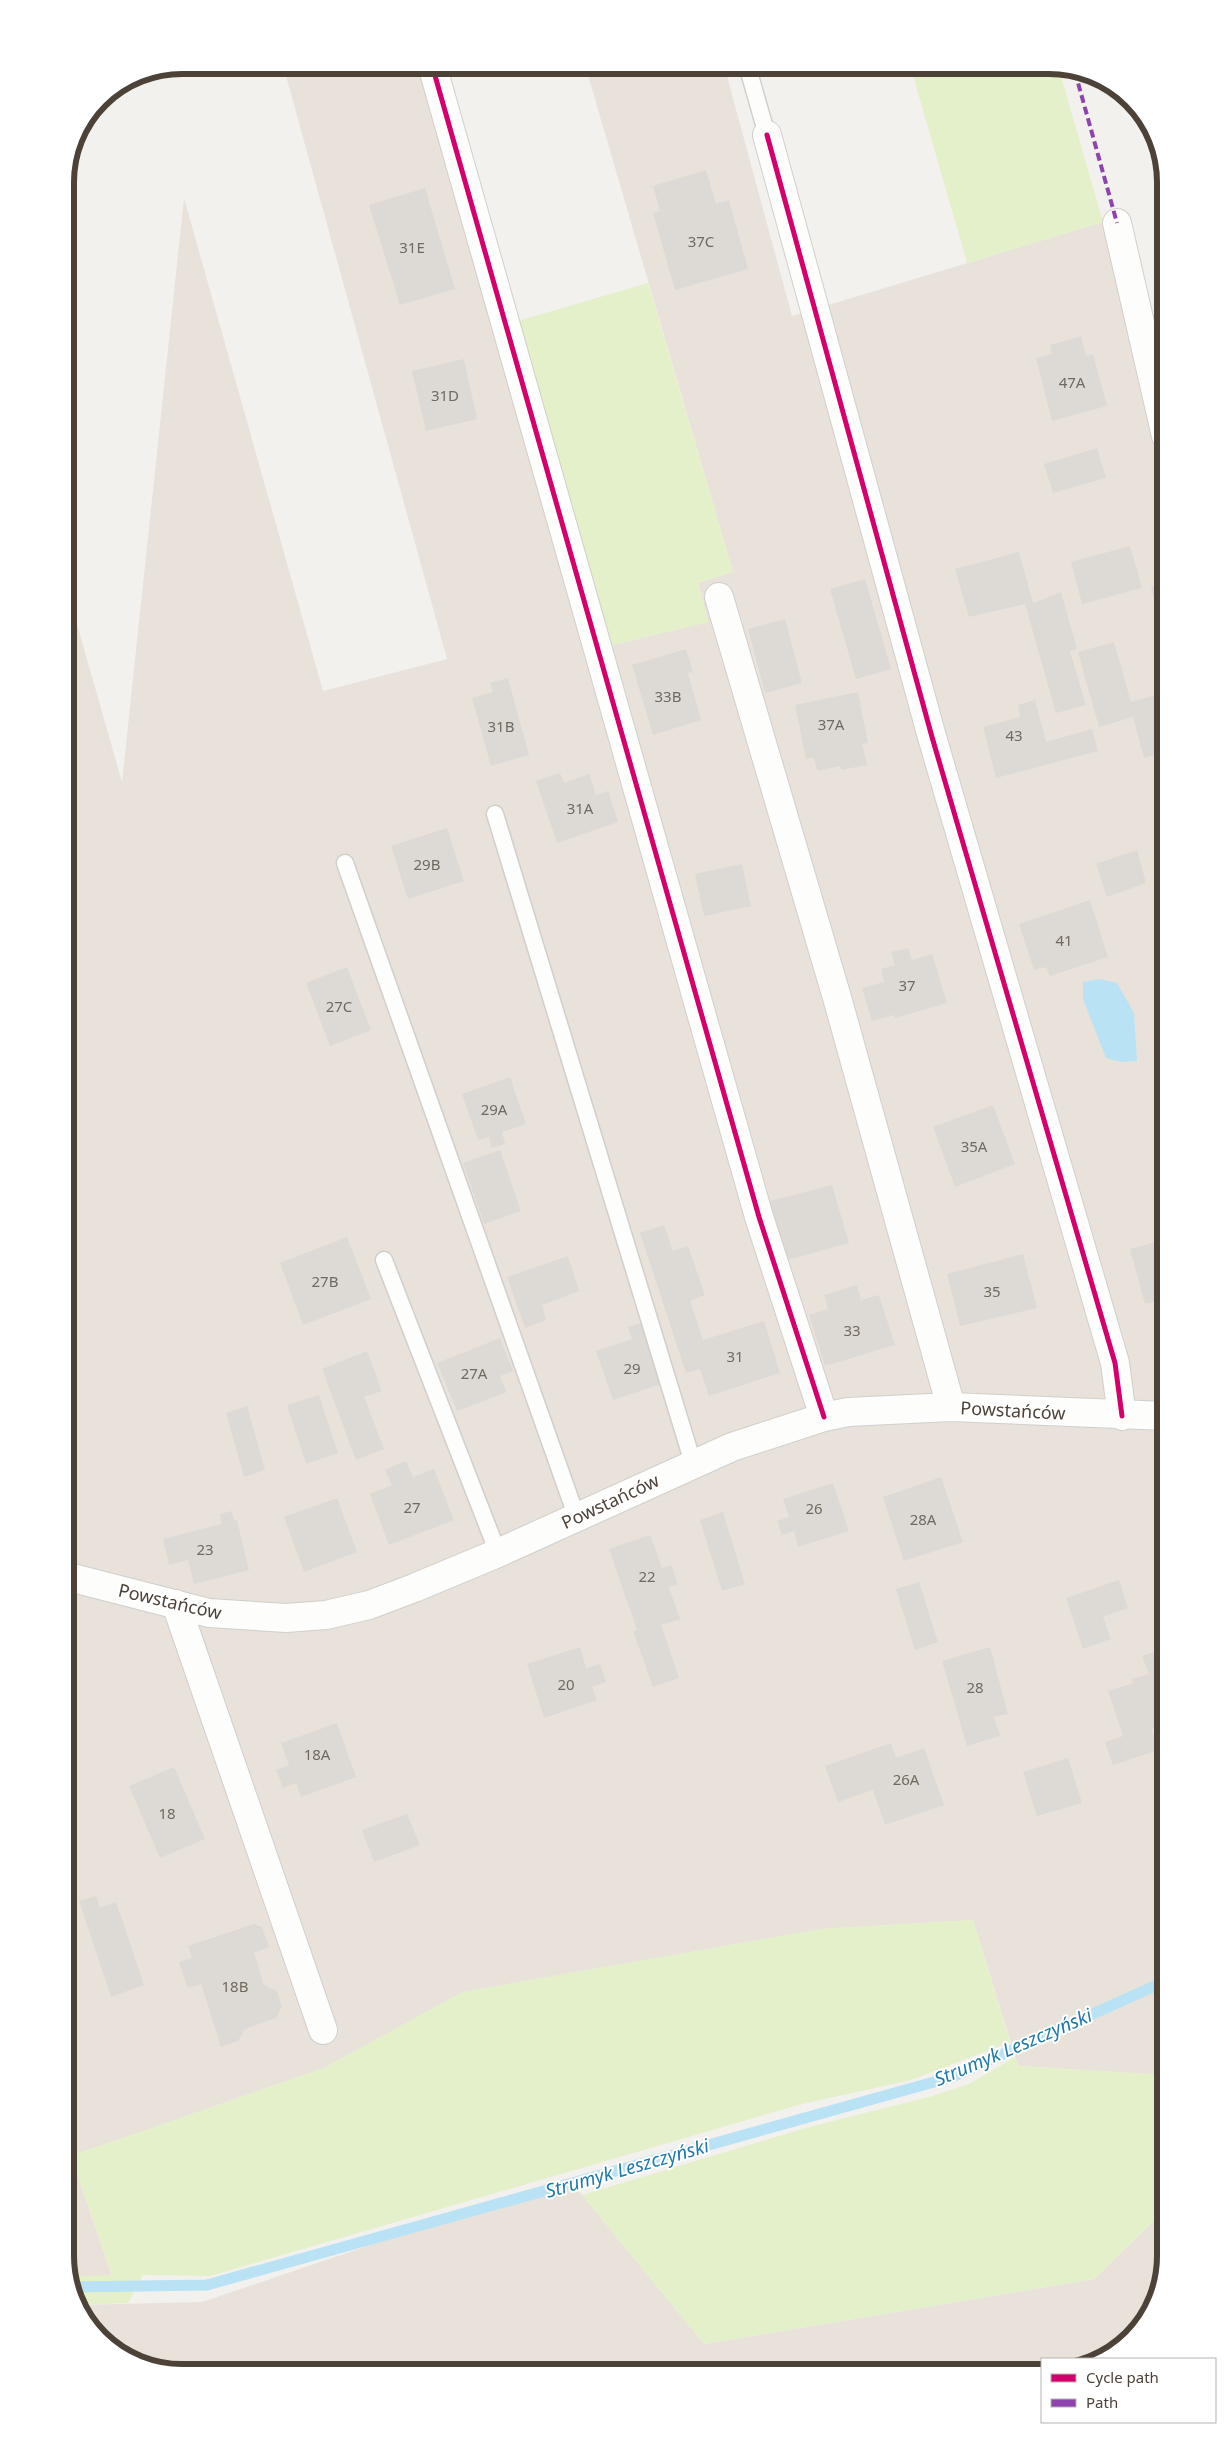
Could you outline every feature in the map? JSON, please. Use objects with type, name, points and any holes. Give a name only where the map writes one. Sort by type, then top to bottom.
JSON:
[{"type":"street","points":[[435,74],[759,1217],[824,1417]]},
{"type":"street","points":[[767,135],[932,737],[1115,1363],[1122,1416]]},
{"type":"street","points":[[1117,223],[1157,397]]},
{"type":"street","points":[[719,597],[838,1001],[951,1407]]},
{"type":"street","name":"Powstańców","points":[[74,1578],[208,1613],[241,1617],[286,1618],[326,1615],[369,1605],[498,1553],[693,1463],[732,1447],[824,1417],[848,1412],[951,1407],[1122,1416],[1157,1416]]},
{"type":"street","points":[[176,1604],[324,2030]]},
{"type":"lane","points":[[750,74],[767,135]]},
{"type":"lane","points":[[495,814],[693,1463]]},
{"type":"lane","points":[[345,863],[577,1518]]},
{"type":"lane","points":[[384,1260],[498,1553]]},
{"type":"shaded area","points":[[285,74],[436,74],[608,646],[708,622],[698,583],[733,572],[588,74],[726,74],[792,316],[1103,222],[1157,324],[1157,2074],[1018,2066],[973,1920],[822,1929],[463,1992],[324,2068],[74,2155],[74,614],[122,782],[184,198],[323,691],[447,659]]},
{"type":"shaded area","points":[[74,2165],[112,2276],[76,2277],[74,2263]]},
{"type":"shaded area","points":[[568,2178],[704,2344],[1094,2279],[1157,2218],[1157,2263],[1155,2277],[1146,2304],[1139,2316],[1115,2342],[1103,2350],[1084,2358],[1041,2358],[1041,2364],[175,2364],[147,2358],[128,2350],[105,2333],[86,2305],[202,2302]]},
{"type":"green space","points":[[913,74],[1060,75],[1103,222],[967,263]]},
{"type":"green space","points":[[648,283],[733,572],[698,583],[708,622],[608,646],[511,323]]},
{"type":"green space","points":[[973,1920],[1010,2042],[911,2080],[802,2104],[210,2276],[143,2275],[128,2303],[86,2305],[76,2277],[112,2275],[74,2165],[74,2155],[324,2068],[463,1992],[822,1929]]},
{"type":"green space","points":[[1015,2057],[1018,2066],[1157,2074],[1157,2218],[1094,2279],[704,2344],[582,2195],[809,2127],[929,2097],[969,2084]]},
{"type":"water","points":[[1099,979],[1117,983],[1134,1013],[1137,1061],[1121,1062],[1106,1058],[1083,999],[1083,982]]},
{"type":"building","points":[[706,170],[716,204],[729,200],[748,269],[675,290],[653,213],[660,211],[653,186]]},
{"type":"building","points":[[425,188],[455,289],[400,305],[369,205]]},
{"type":"building","points":[[1081,336],[1086,356],[1093,354],[1107,406],[1052,421],[1036,358],[1052,354],[1050,345]]},
{"type":"building","points":[[464,359],[477,419],[426,431],[412,371]]},
{"type":"building","points":[[1097,448],[1106,478],[1053,493],[1044,464]]},
{"type":"building","points":[[1130,546],[1142,588],[1082,604],[1071,562]]},
{"type":"building","points":[[1019,552],[1033,603],[1061,592],[1077,649],[1070,651],[1086,705],[1056,713],[1025,604],[969,617],[955,569]]},
{"type":"building","points":[[865,579],[891,669],[856,679],[830,589]]},
{"type":"building","points":[[1157,586],[1157,613],[1151,587]]},
{"type":"building","points":[[785,619],[802,683],[765,693],[748,629]]},
{"type":"building","points":[[1114,642],[1131,702],[1157,695],[1157,754],[1144,758],[1133,717],[1099,727],[1078,652]]},
{"type":"building","points":[[686,649],[693,672],[688,673],[701,720],[653,735],[632,665]]},
{"type":"building","points":[[508,678],[529,755],[491,766],[472,698],[493,692],[490,683]]},
{"type":"building","points":[[858,692],[868,743],[862,744],[867,765],[841,770],[840,766],[817,771],[814,758],[806,759],[795,705]]},
{"type":"building","points":[[1035,700],[1046,742],[1092,729],[1098,751],[996,778],[983,727],[1020,717],[1018,705]]},
{"type":"building","points":[[560,773],[564,783],[589,774],[596,795],[608,791],[618,822],[557,843],[536,781]]},
{"type":"building","points":[[447,828],[464,881],[408,899],[391,846]]},
{"type":"building","points":[[1137,850],[1146,883],[1107,897],[1096,864]]},
{"type":"building","points":[[742,864],[751,906],[704,916],[695,874]]},
{"type":"building","points":[[1090,900],[1108,957],[1050,976],[1046,967],[1034,970],[1019,924]]},
{"type":"building","points":[[908,948],[912,960],[932,954],[947,1003],[895,1018],[894,1015],[872,1021],[862,988],[884,982],[881,969],[895,965],[891,952]]},
{"type":"building","points":[[347,967],[371,1030],[330,1046],[306,983]]},
{"type":"building","points":[[510,1077],[526,1124],[502,1132],[505,1144],[492,1148],[489,1137],[478,1140],[462,1094]]},
{"type":"building","points":[[993,1105],[1015,1164],[955,1187],[933,1127]]},
{"type":"building","points":[[500,1150],[521,1211],[484,1224],[463,1163]]},
{"type":"building","points":[[832,1185],[849,1243],[787,1260],[770,1201]]},
{"type":"building","points":[[664,1225],[673,1251],[688,1246],[705,1295],[690,1301],[703,1340],[764,1321],[780,1373],[709,1396],[700,1369],[686,1373],[640,1233]]},
{"type":"building","points":[[347,1237],[371,1299],[303,1325],[280,1263]]},
{"type":"building","points":[[1157,1242],[1157,1301],[1145,1304],[1130,1249]]},
{"type":"building","points":[[1023,1254],[1037,1308],[960,1326],[947,1274]]},
{"type":"building","points":[[568,1256],[579,1291],[542,1305],[546,1320],[525,1328],[507,1277]]},
{"type":"building","points":[[857,1285],[861,1300],[879,1295],[895,1345],[825,1366],[809,1315],[828,1309],[824,1295]]},
{"type":"building","points":[[647,1321],[667,1382],[613,1400],[596,1351],[632,1339],[628,1327]]},
{"type":"building","points":[[500,1338],[513,1371],[500,1376],[507,1392],[457,1411],[437,1363]]},
{"type":"building","points":[[367,1351],[382,1391],[364,1397],[384,1449],[356,1460],[322,1369]]},
{"type":"building","points":[[319,1395],[338,1453],[306,1464],[287,1405]]},
{"type":"building","points":[[247,1406],[265,1470],[244,1477],[226,1413]]},
{"type":"building","points":[[406,1461],[413,1477],[434,1469],[454,1520],[389,1545],[370,1494],[392,1485],[385,1470]]},
{"type":"building","points":[[941,1477],[963,1542],[904,1561],[883,1497]]},
{"type":"building","points":[[833,1483],[849,1531],[798,1547],[794,1531],[782,1535],[777,1521],[789,1517],[783,1499]]},
{"type":"building","points":[[337,1498],[357,1552],[304,1572],[284,1517]]},
{"type":"building","points":[[232,1511],[234,1521],[237,1520],[249,1570],[194,1584],[188,1560],[169,1565],[163,1539],[222,1524],[220,1514]]},
{"type":"building","points":[[723,1512],[745,1584],[722,1591],[700,1520]]},
{"type":"building","points":[[650,1535],[662,1568],[671,1565],[678,1584],[669,1587],[680,1619],[661,1625],[679,1678],[653,1687],[633,1631],[637,1630],[609,1549]]},
{"type":"building","points":[[1119,1580],[1128,1608],[1103,1617],[1111,1639],[1083,1649],[1066,1598]]},
{"type":"building","points":[[919,1582],[938,1642],[915,1650],[896,1589]]},
{"type":"building","points":[[580,1647],[586,1668],[600,1664],[606,1682],[592,1687],[597,1700],[544,1718],[527,1664]]},
{"type":"building","points":[[990,1647],[1008,1714],[994,1717],[1000,1736],[967,1746],[942,1661]]},
{"type":"building","points":[[1157,1651],[1157,1727],[1151,1729],[1157,1750],[1113,1765],[1105,1742],[1123,1736],[1108,1691],[1133,1683],[1132,1679],[1149,1674],[1142,1656]]},
{"type":"building","points":[[337,1723],[356,1777],[301,1797],[296,1783],[283,1788],[276,1770],[289,1765],[281,1743]]},
{"type":"building","points":[[891,1743],[896,1758],[924,1748],[944,1805],[885,1825],[873,1790],[838,1802],[825,1766]]},
{"type":"building","points":[[1068,1758],[1082,1803],[1037,1816],[1023,1772]]},
{"type":"building","points":[[174,1767],[205,1839],[160,1858],[129,1786]]},
{"type":"building","points":[[407,1814],[420,1845],[374,1862],[362,1830]]},
{"type":"building","points":[[96,1896],[100,1908],[116,1902],[144,1985],[111,1997],[79,1901]]},
{"type":"building","points":[[254,1924],[262,1927],[269,1947],[254,1953],[264,1985],[277,1991],[282,2006],[276,2018],[245,2029],[238,2041],[221,2047],[201,1984],[188,1988],[179,1962],[192,1958],[188,1946]]},
{"type":"waterway","name":"Strumyk Leszczyński","points":[[79,2287],[207,2285],[952,2077],[1157,1985]]},
{"type":"marked path","points":[[1077,78],[1117,223]]},
{"type":"cycle path","points":[[435,74],[759,1217],[824,1417]]},
{"type":"cycle path","points":[[767,135],[932,737],[1115,1363],[1122,1416]]}]
